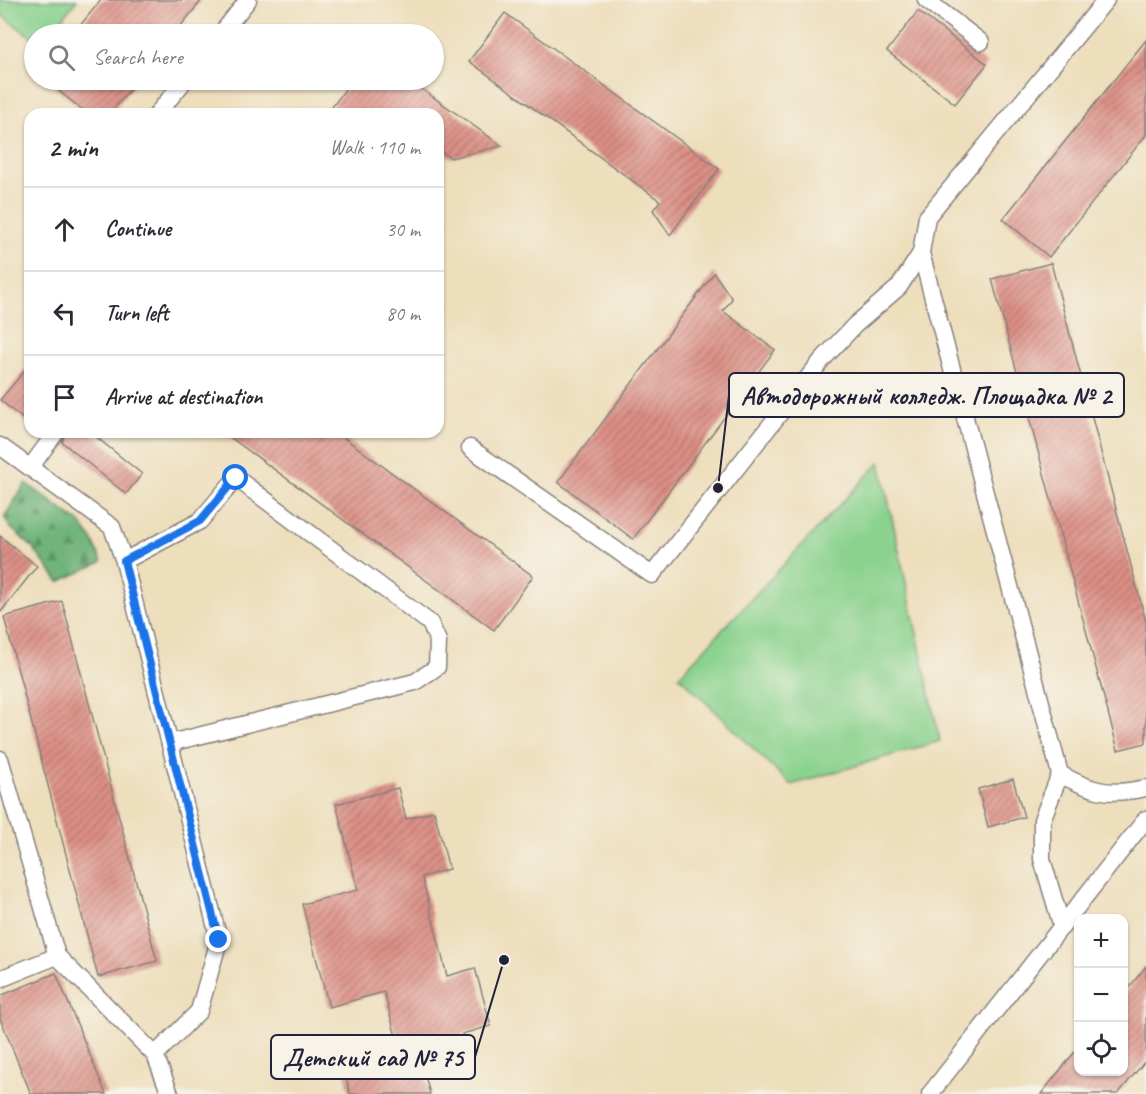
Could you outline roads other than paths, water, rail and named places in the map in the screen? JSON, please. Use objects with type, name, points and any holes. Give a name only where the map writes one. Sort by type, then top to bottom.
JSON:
[{"type":"lane","points":[[229,24],[248,0]]},
{"type":"lane","points":[[926,0],[981,42]]},
{"type":"lane","points":[[1062,927],[1042,859],[1042,820],[1060,774],[921,254],[927,217],[1106,0]]},
{"type":"lane","points":[[163,108],[177,90]]},
{"type":"lane","points":[[470,447],[652,575],[822,360],[855,325],[899,287],[921,254]]},
{"type":"lane","points":[[30,468],[52,438]]},
{"type":"lane","points":[[0,446],[112,526],[124,561],[219,940],[199,1011],[155,1055]]},
{"type":"lane","points":[[124,561],[200,521],[236,478],[430,623],[438,641],[437,667],[415,682],[170,743]]},
{"type":"lane","points":[[0,759],[57,956],[155,1055],[170,1094]]},
{"type":"lane","points":[[1060,774],[1086,789],[1123,793],[1146,788]]},
{"type":"lane","points":[[930,1094],[1146,819]]},
{"type":"lane","points":[[0,979],[57,956]]},
{"type":"place","name":"Автодорожный колледж. Площадка № 2","points":[[718,488]]},
{"type":"place","name":"Детский сад № 75","points":[[504,960]]}]
